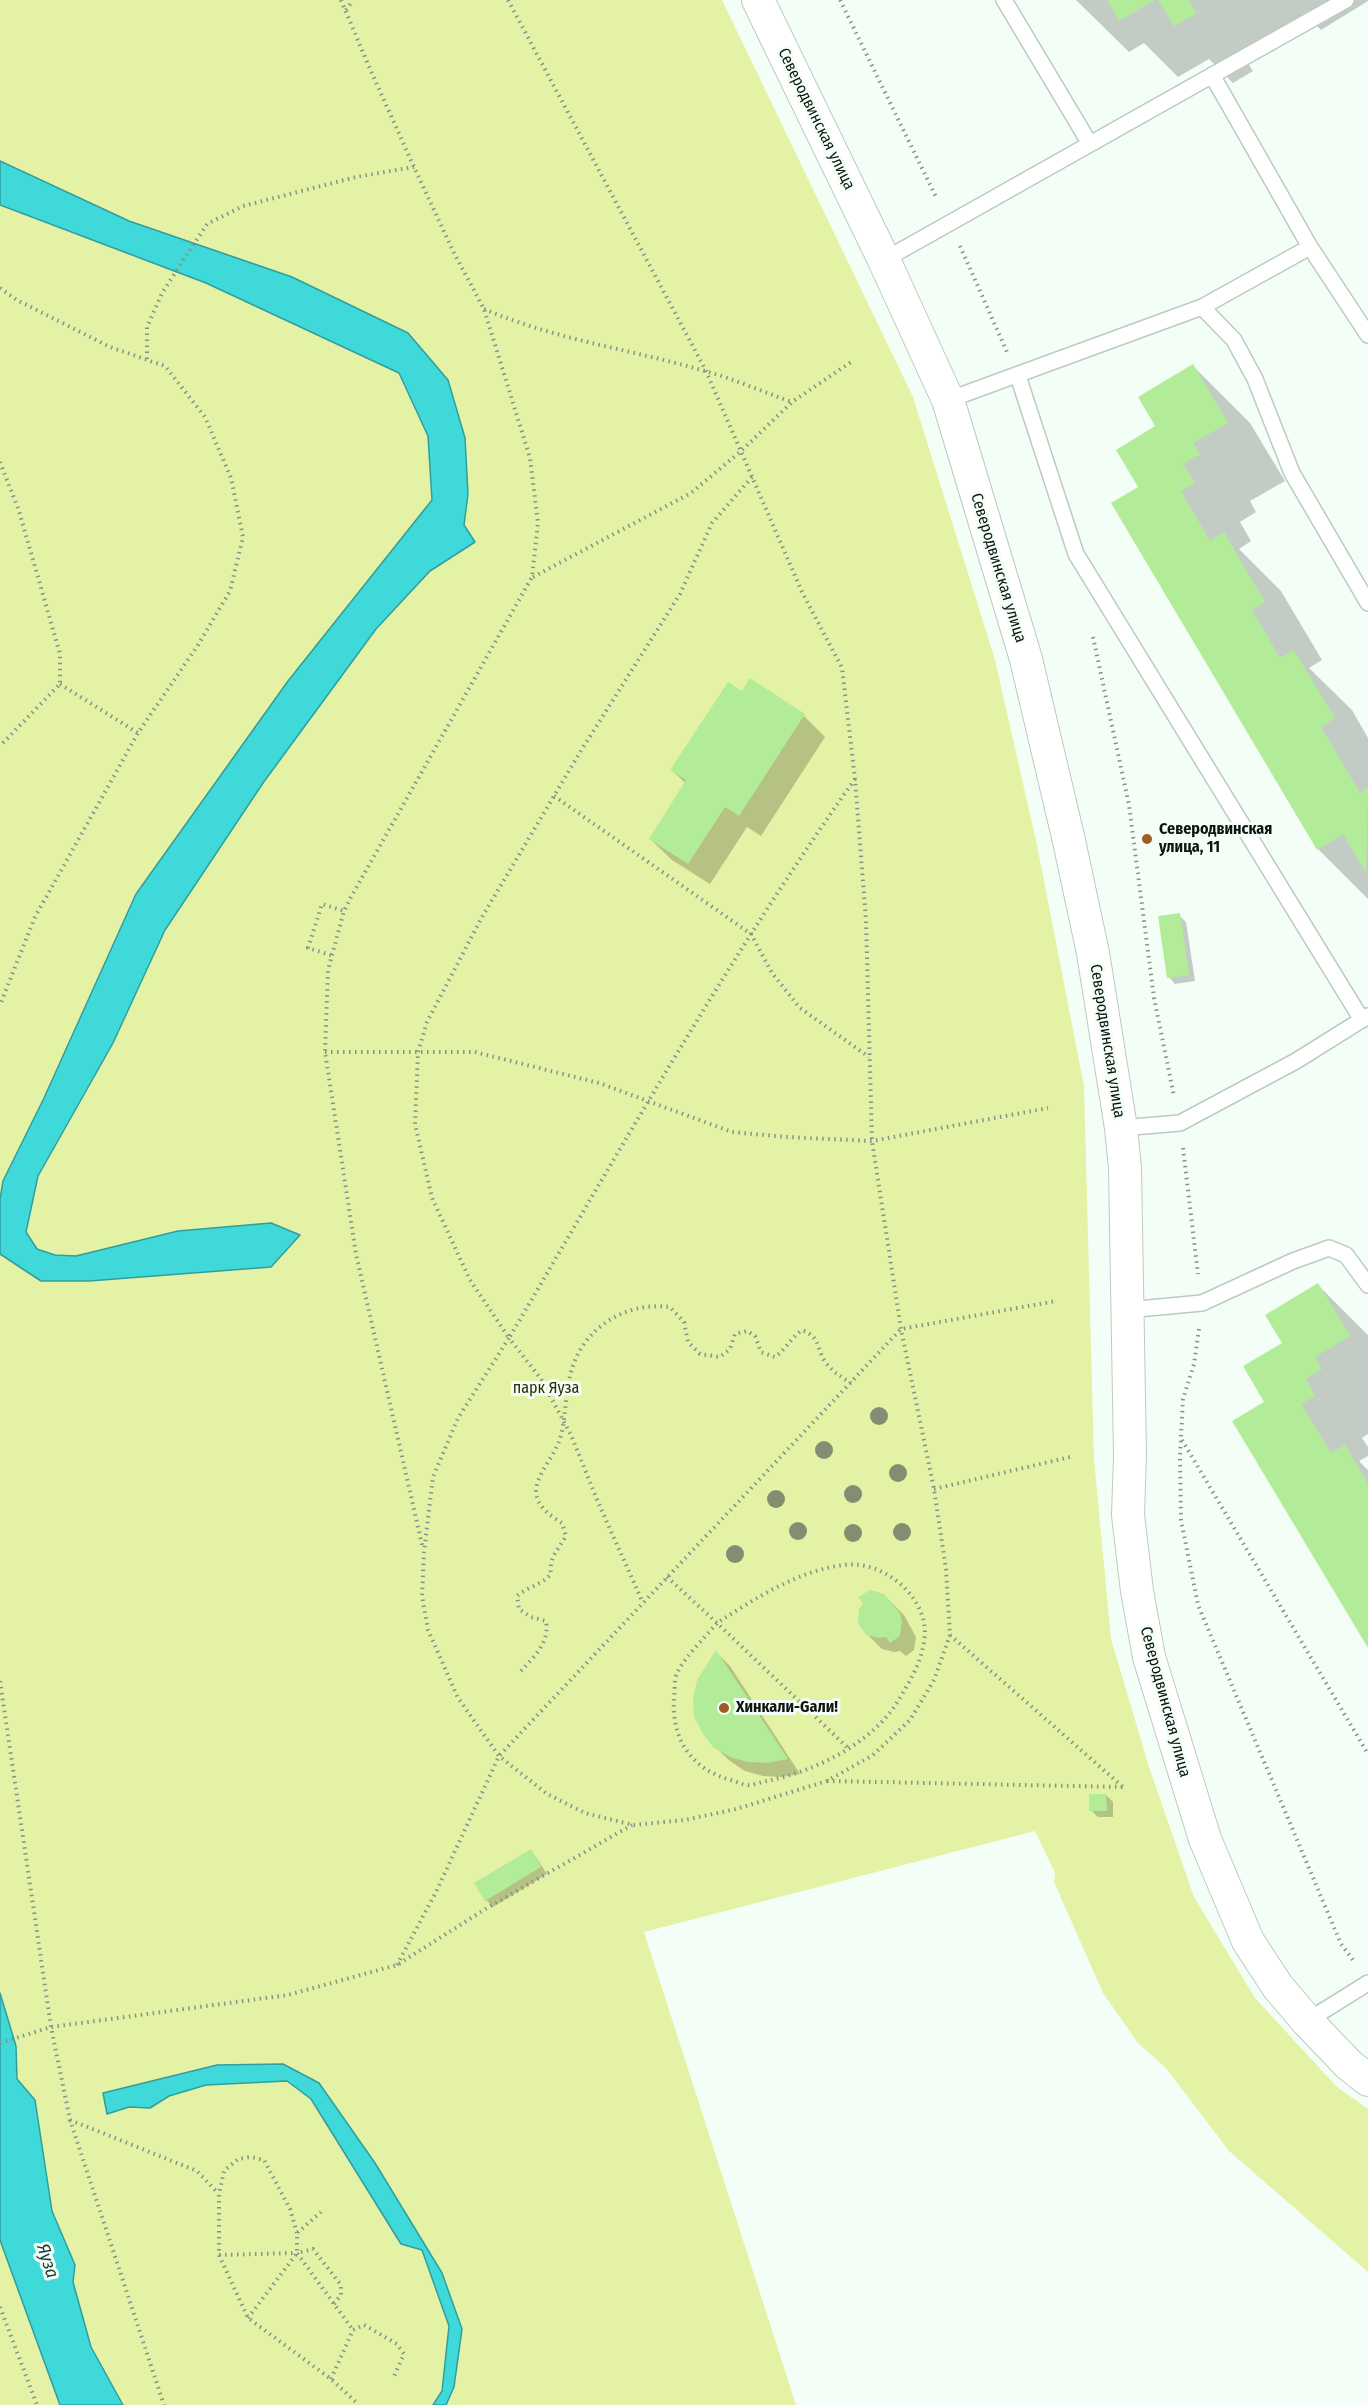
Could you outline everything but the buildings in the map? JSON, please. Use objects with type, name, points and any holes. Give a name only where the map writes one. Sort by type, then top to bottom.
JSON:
[{"type":"street","name":"Северодвинская улица","points":[[758,0],[884,260],[948,400],[1026,659],[1061,806],[1093,953],[1121,1128],[1125,1168],[1130,1456],[1128,1515],[1137,1591],[1149,1657],[1205,1839],[1248,1941],[1278,1986],[1307,2021],[1349,2066],[1368,2080]]},
{"type":"lane","points":[[1004,0],[1090,144]]},
{"type":"lane","points":[[884,260],[1346,0]]},
{"type":"lane","points":[[1212,75],[1310,247],[1368,335]]},
{"type":"lane","points":[[948,400],[1202,308],[1310,247]]},
{"type":"lane","points":[[1202,308],[1234,340],[1255,379],[1292,473],[1368,603]]},
{"type":"lane","points":[[1018,376],[1076,554],[1365,1018],[1296,1061],[1180,1123],[1121,1128]]},
{"type":"lane","points":[[1127,1310],[1202,1303],[1293,1260],[1329,1248],[1346,1256],[1368,1285]]},
{"type":"lane","points":[[1307,2021],[1368,1983]]},
{"type":"path","points":[[341,0],[414,167],[454,253],[484,309],[530,458],[538,523],[532,577],[344,911],[328,970],[325,1052],[356,1254],[424,1552]]},
{"type":"path","points":[[346,10],[353,0]]},
{"type":"path","points":[[508,0],[706,371],[802,592],[842,668],[855,779],[866,920],[872,1141],[902,1329],[934,1489],[946,1569],[950,1635],[934,1680],[910,1720],[873,1755],[826,1781],[736,1809],[685,1820],[633,1825],[585,1813],[547,1794],[499,1756],[458,1698],[428,1630],[422,1596],[424,1552],[433,1478],[458,1418],[509,1338],[648,1103],[796,861],[855,779]]},
{"type":"path","points":[[840,0],[950,224],[1018,376]]},
{"type":"path","points":[[147,359],[147,327],[162,293],[207,224],[243,206],[356,177],[414,167]]},
{"type":"path","points":[[0,288],[17,300],[110,347],[165,366],[205,417],[231,478],[243,537],[230,591],[198,645],[138,733],[35,918],[0,1005]]},
{"type":"path","points":[[484,309],[521,325],[706,371],[792,402]]},
{"type":"path","points":[[532,577],[691,493],[740,452],[792,402],[854,360]]},
{"type":"path","points":[[0,462],[23,523],[60,654],[60,684],[0,746]]},
{"type":"path","points":[[643,1603],[565,1422],[541,1379],[509,1338],[470,1280],[432,1198],[415,1124],[418,1052],[427,1022],[482,917],[554,796],[680,594],[712,523],[752,477]]},
{"type":"path","points":[[60,684],[138,733]]},
{"type":"path","points":[[554,796],[751,934],[772,973],[800,1008],[869,1057]]},
{"type":"path","points":[[331,955],[308,948],[322,904],[344,911]]},
{"type":"path","points":[[325,1052],[475,1052],[599,1083],[648,1103],[732,1132],[786,1137],[872,1141],[1048,1108]]},
{"type":"path","points":[[397,1965],[436,1892],[499,1756],[902,1329],[1056,1301]]},
{"type":"path","points":[[521,1671],[539,1651],[548,1631],[546,1622],[531,1617],[519,1609],[517,1596],[524,1590],[545,1581],[551,1574],[552,1555],[566,1536],[562,1523],[548,1514],[541,1505],[536,1492],[540,1473],[556,1450],[565,1422],[570,1373],[580,1353],[607,1321],[642,1306],[670,1307],[684,1322],[688,1342],[700,1354],[720,1356],[730,1348],[735,1334],[747,1331],[755,1336],[761,1352],[775,1357],[785,1350],[792,1337],[802,1330],[811,1333],[820,1347],[823,1358],[833,1371],[851,1383]]},
{"type":"path","points":[[1181,1438],[1368,1754]]},
{"type":"path","points":[[934,1489],[1070,1457]]},
{"type":"path","points":[[844,1564],[870,1567],[897,1581],[911,1596],[922,1614],[925,1640],[917,1668],[896,1706],[870,1733],[848,1748],[788,1777],[749,1785],[712,1775],[694,1760],[682,1744],[673,1720],[676,1675],[717,1623],[770,1590],[807,1575],[844,1564]]},
{"type":"path","points":[[667,1577],[848,1748]]},
{"type":"path","points":[[826,1781],[1124,1787],[950,1635]]},
{"type":"path","points":[[0,1681],[51,2027],[70,2120],[164,2405]]},
{"type":"path","points":[[0,2043],[51,2027],[288,1995],[397,1965],[488,1908],[633,1825]]},
{"type":"path","points":[[70,2120],[197,2170],[219,2194]]},
{"type":"path","points":[[353,2330],[297,2253],[297,2233],[290,2209],[264,2160],[251,2157],[238,2159],[224,2171],[219,2194],[219,2255],[248,2318],[331,2379],[356,2402],[355,2405]]},
{"type":"path","points":[[297,2233],[321,2212]]},
{"type":"path","points":[[219,2255],[297,2253],[313,2249],[341,2285],[341,2295],[334,2304]]},
{"type":"path","points":[[248,2318],[297,2253]]},
{"type":"path","points":[[0,2307],[37,2405]]},
{"type":"path","points":[[331,2379],[353,2330],[364,2325],[397,2344],[404,2354],[394,2376]]},
{"type":"green space","name":"парк Яуза","points":[[0,0],[722,0],[913,397],[995,660],[1037,845],[1084,1086],[1094,1459],[1111,1639],[1149,1767],[1194,1897],[1255,1998],[1337,2087],[1368,2109],[1368,2272],[1229,2151],[1166,2068],[1138,2043],[1103,1993],[1054,1882],[1055,1873],[1035,1831],[644,1932],[796,2405],[0,2405]]},
{"type":"water","points":[[0,161],[129,221],[292,277],[408,333],[448,380],[465,438],[468,494],[464,525],[475,542],[430,571],[376,629],[263,783],[165,930],[113,1043],[38,1176],[26,1232],[37,1249],[55,1255],[76,1256],[178,1231],[271,1223],[300,1235],[271,1267],[89,1281],[41,1281],[0,1254],[0,1199],[3,1181],[44,1098],[136,894],[288,681],[432,500],[428,436],[399,373],[206,283],[0,205]]},
{"type":"water","name":"Яуза","points":[[0,1993],[16,2046],[17,2079],[35,2100],[52,2211],[75,2265],[73,2282],[91,2347],[123,2405],[60,2405],[0,2240]]},
{"type":"water","points":[[283,2064],[319,2083],[375,2163],[442,2273],[462,2329],[454,2387],[446,2405],[433,2405],[442,2391],[449,2326],[422,2250],[401,2244],[311,2099],[287,2081],[206,2085],[169,2096],[150,2108],[129,2107],[107,2114],[103,2093],[217,2065]]},
{"type":"place","name":"Северодвинская улица, 11","points":[[1147,839]]},
{"type":"place","name":"Хинкали-Gали!","points":[[724,1708]]}]
